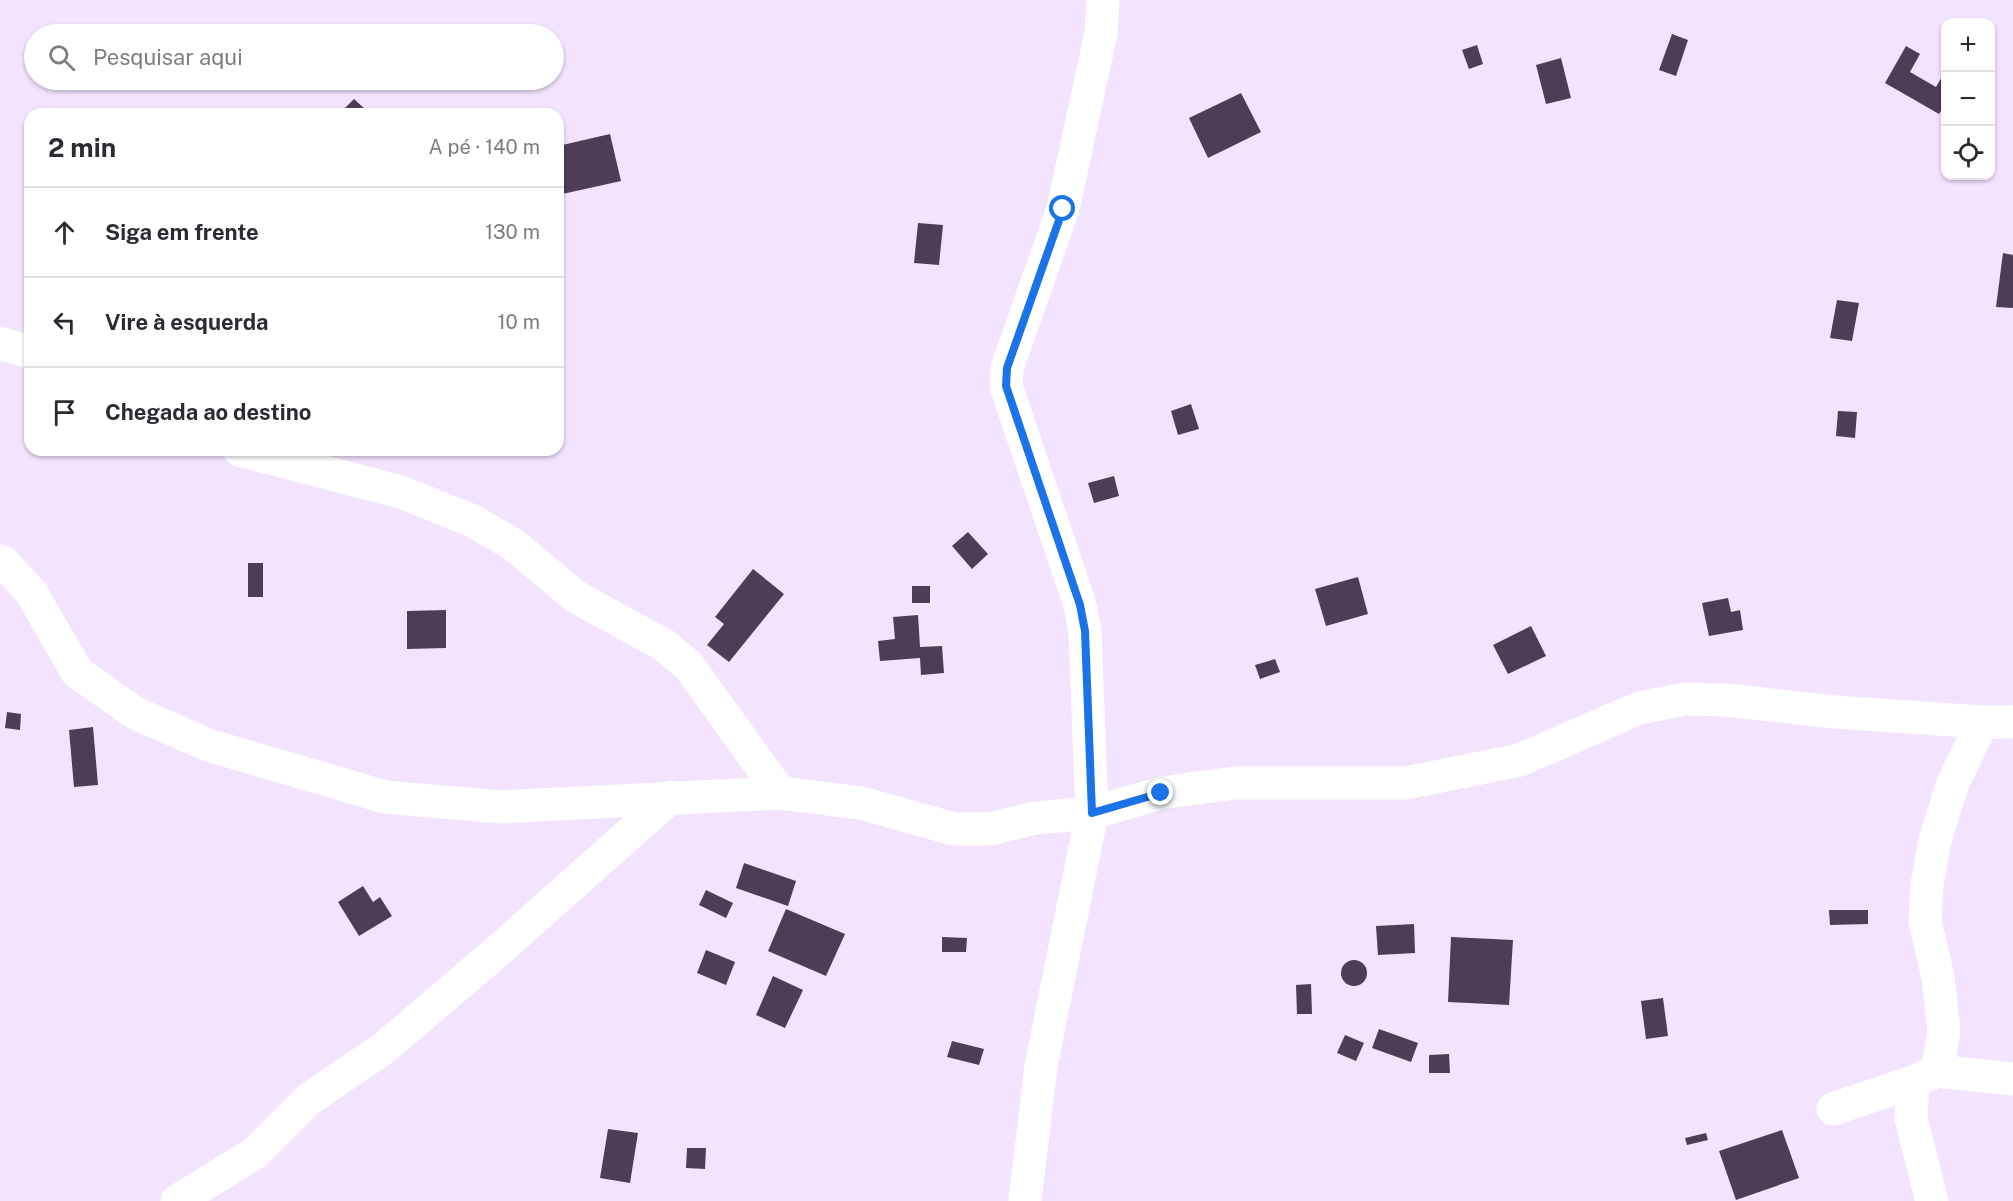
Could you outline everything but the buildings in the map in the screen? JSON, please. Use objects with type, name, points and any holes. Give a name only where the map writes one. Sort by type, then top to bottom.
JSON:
[{"type":"street","points":[[1025,1201],[1041,1066],[1092,813],[1085,631],[1080,605],[1006,386],[1007,368],[1063,209],[1101,33],[1103,0]]},
{"type":"street","points":[[0,343],[24,350]]},
{"type":"street","points":[[262,456],[401,492],[473,521],[514,545],[576,597],[664,645],[689,666],[780,793]]},
{"type":"street","points":[[0,561],[31,592],[77,672],[135,713],[208,745],[385,797],[500,807],[780,793],[861,803],[954,829],[990,829],[1035,818],[1092,813],[1161,793],[1234,783],[1406,783],[1520,760],[1639,708],[1685,699],[1727,700],[1834,712],[1997,722]]},
{"type":"street","points":[[1932,1201],[1911,1119],[1925,1076],[1944,1031],[1938,977],[1925,921],[1927,885],[1935,840],[1952,786],[1997,722]]},
{"type":"street","points":[[177,1201],[255,1153],[309,1100],[384,1048],[509,942],[671,797]]},
{"type":"street","points":[[1833,1109],[1925,1076],[2013,1079]]},
{"type":"route","points":[[1063,209],[1007,368],[1006,386],[1080,605],[1085,631],[1092,813],[1161,793]]}]
